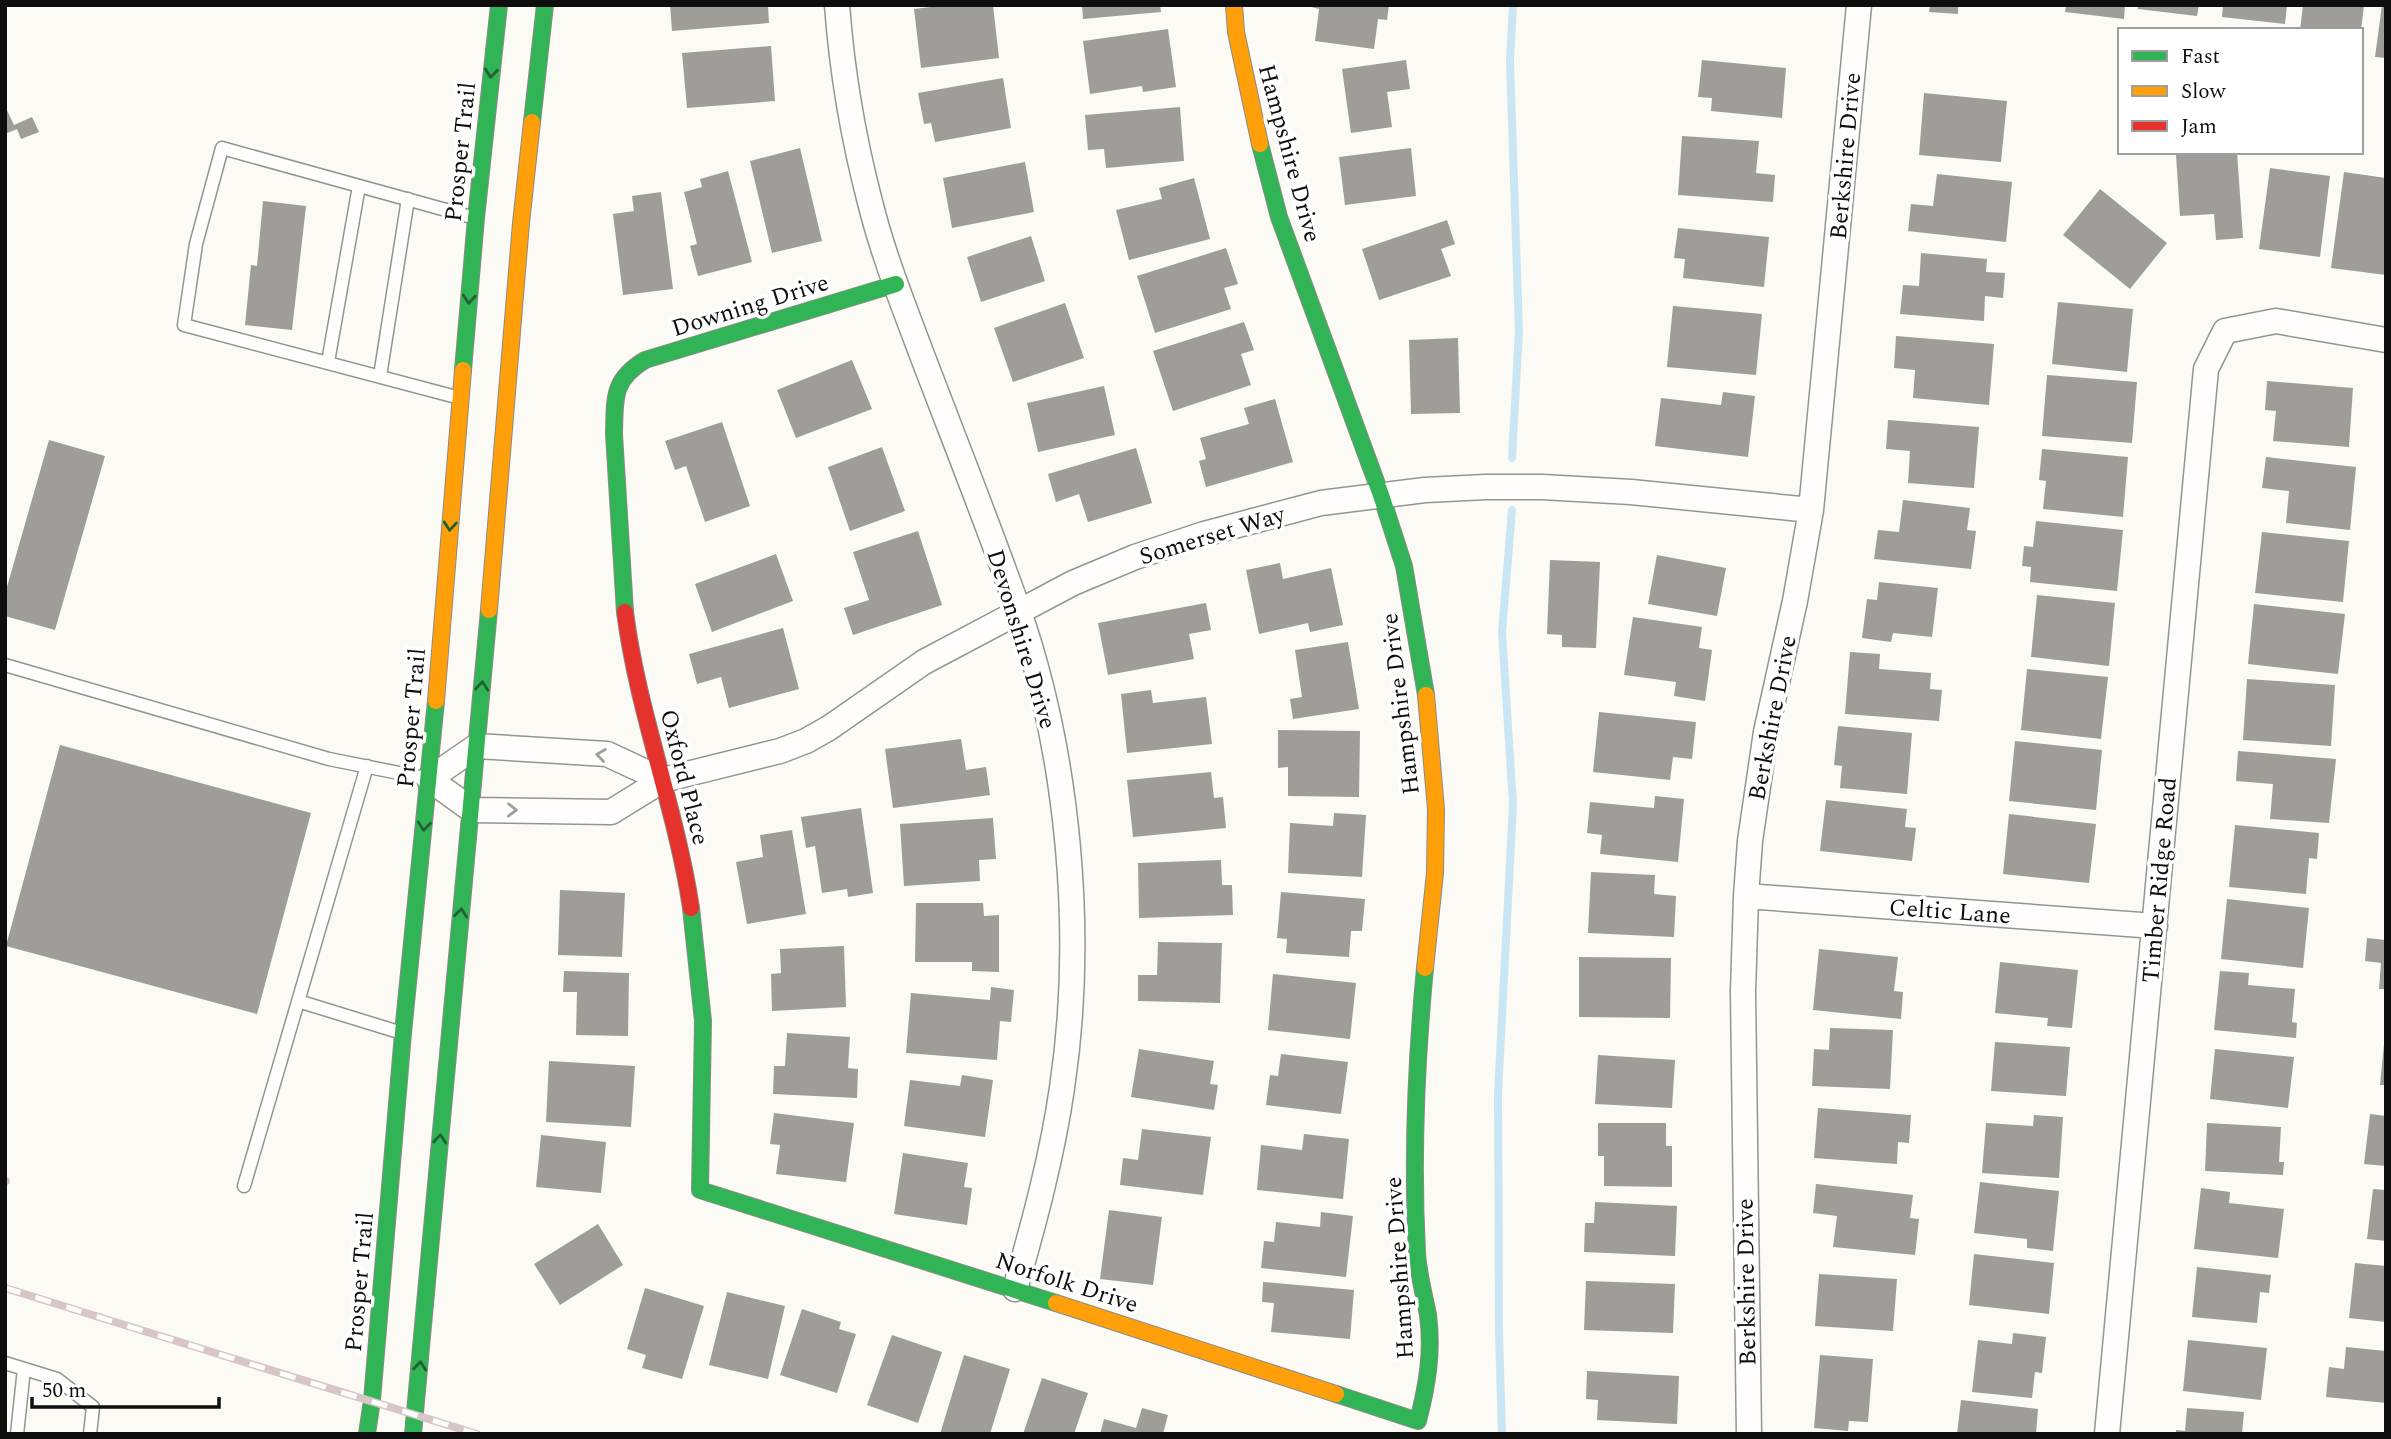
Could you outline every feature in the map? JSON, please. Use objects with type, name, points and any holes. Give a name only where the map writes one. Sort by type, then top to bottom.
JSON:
[{"type":"street","name":"Prosper Trail","points":[[367,1434],[429,779],[460,398],[482,218],[499,5]]},
{"type":"street","points":[[413,1434],[472,810],[516,222],[545,5]]},
{"type":"street","name":"Devonshire Drive","points":[[837,5],[846,92],[870,205],[896,284],[1018,610],[1054,741],[1068,860],[1071,953],[1069,1013],[1063,1086],[1048,1165],[1015,1289]]},
{"type":"street","name":"Hampshire Drive","points":[[1234,5],[1236,32],[1257,133],[1279,217],[1381,495],[1404,566],[1415,621],[1431,738],[1436,809],[1434,873],[1418,1043],[1414,1125],[1417,1255],[1428,1318],[1430,1352],[1429,1382],[1418,1421]]},
{"type":"street","name":"Berkshire Drive","points":[[1749,1434],[1743,1005],[1750,841],[1766,732],[1795,601],[1811,510],[1859,5]]},
{"type":"street","name":"Downing Drive","points":[[622,377],[645,360],[896,284]]},
{"type":"street","name":"Timber Ridge Road","points":[[2107,1434],[2206,369],[2225,331],[2276,321],[2386,340]]},
{"type":"street","name":"Oxford Place","points":[[622,377],[616,417],[615,473],[622,592],[631,654],[680,841],[690,901],[703,1018],[704,1086],[700,1190]]},
{"type":"street","name":"Somerset Way","points":[[472,810],[611,812],[663,780],[780,751],[829,728],[924,662],[1018,610],[1085,578],[1135,557],[1204,534],[1321,503],[1381,495],[1486,487],[1585,489],[1811,510]]},
{"type":"street","points":[[472,810],[429,779],[477,746],[607,754],[663,780]]},
{"type":"street","name":"Celtic Lane","points":[[1746,896],[2155,926]]},
{"type":"street","name":"Norfolk Drive","points":[[700,1190],[1015,1289],[1418,1421]]},
{"type":"lane","points":[[460,398],[184,325],[196,244],[222,148],[482,218]]},
{"type":"lane","points":[[328,362],[359,186]]},
{"type":"lane","points":[[380,376],[408,199]]},
{"type":"lane","points":[[5,665],[329,759],[429,779]]},
{"type":"lane","points":[[244,1186],[367,766]]},
{"type":"lane","points":[[298,1001],[403,1033]]},
{"type":"lane","points":[[5,1363],[57,1379],[93,1407],[90,1434]]},
{"type":"lane","points":[[18,1434],[24,1369]]},
{"type":"building","points":[[670,5],[768,5],[769,23],[672,31]]},
{"type":"building","points":[[947,5],[993,5],[999,58],[921,68],[914,9]]},
{"type":"building","points":[[1082,5],[1160,5],[1161,12],[1083,19]]},
{"type":"building","points":[[1304,5],[1389,5],[1387,20],[1378,19],[1374,49],[1315,41],[1319,9]]},
{"type":"building","points":[[1930,5],[1958,5],[1958,14],[1929,12]]},
{"type":"building","points":[[2066,5],[2125,5],[2124,19],[2065,12]]},
{"type":"building","points":[[2138,5],[2199,5],[2197,16],[2138,9]]},
{"type":"building","points":[[2223,5],[2287,5],[2285,24],[2222,17]]},
{"type":"building","points":[[2303,5],[2364,5],[2361,28],[2300,28]]},
{"type":"building","points":[[2382,5],[2386,5],[2386,58],[2375,57]]},
{"type":"building","points":[[1168,29],[1176,87],[1143,92],[1142,86],[1090,94],[1083,41]]},
{"type":"building","points":[[771,46],[775,101],[687,108],[682,53]]},
{"type":"building","points":[[1406,60],[1410,89],[1387,92],[1392,127],[1351,133],[1342,69]]},
{"type":"building","points":[[1702,60],[1786,68],[1782,118],[1711,111],[1712,98],[1698,97]]},
{"type":"building","points":[[1003,78],[1011,128],[935,142],[931,123],[924,124],[918,93]]},
{"type":"building","points":[[1924,93],[2007,101],[2001,162],[1919,155]]},
{"type":"building","points":[[5,106],[14,125],[32,117],[39,132],[21,139],[17,129],[5,134]]},
{"type":"building","points":[[1180,107],[1184,161],[1106,168],[1104,149],[1088,150],[1085,115]]},
{"type":"building","points":[[1682,136],[1759,141],[1756,173],[1775,175],[1773,202],[1678,195]]},
{"type":"building","points":[[800,148],[822,241],[772,253],[750,161]]},
{"type":"building","points":[[1411,148],[1416,196],[1345,205],[1339,157]]},
{"type":"building","points":[[2237,154],[2243,238],[2216,240],[2214,214],[2180,216],[2176,155]]},
{"type":"building","points":[[1025,162],[1034,212],[952,228],[943,178]]},
{"type":"building","points":[[2270,168],[2330,176],[2320,257],[2259,249]]},
{"type":"building","points":[[728,171],[752,262],[698,276],[690,246],[697,244],[684,192],[702,187],[700,179]]},
{"type":"building","points":[[2344,172],[2386,178],[2386,275],[2331,268]]},
{"type":"building","points":[[1937,174],[2012,182],[2006,242],[1908,231],[1911,204],[1933,206]]},
{"type":"building","points":[[1194,178],[1210,239],[1129,260],[1116,210],[1162,199],[1159,188]]},
{"type":"building","points":[[2100,189],[2167,243],[2130,289],[2063,235]]},
{"type":"building","points":[[661,192],[673,289],[623,295],[613,214],[634,211],[632,196]]},
{"type":"building","points":[[263,201],[306,206],[292,330],[245,325],[251,265],[257,266]]},
{"type":"building","points":[[1447,220],[1455,244],[1441,249],[1451,276],[1379,300],[1362,249]]},
{"type":"building","points":[[1678,228],[1769,237],[1764,287],[1683,278],[1685,259],[1674,258]]},
{"type":"building","points":[[1031,236],[1045,281],[981,302],[967,257]]},
{"type":"building","points":[[1226,248],[1238,284],[1224,288],[1231,309],[1155,333],[1137,276]]},
{"type":"building","points":[[1921,253],[1987,259],[1986,272],[2005,273],[2003,298],[1985,296],[1984,321],[1900,314],[1903,285],[1919,286]]},
{"type":"building","points":[[2058,302],[2133,309],[2127,372],[2052,364]]},
{"type":"building","points":[[1065,303],[1084,358],[1013,382],[994,328]]},
{"type":"building","points":[[1673,306],[1762,314],[1756,375],[1667,367]]},
{"type":"building","points":[[1244,322],[1254,350],[1241,354],[1251,385],[1173,411],[1153,351]]},
{"type":"building","points":[[1896,336],[1994,344],[1989,405],[1913,398],[1915,370],[1894,368]]},
{"type":"building","points":[[1458,338],[1460,413],[1411,414],[1409,340]]},
{"type":"building","points":[[852,360],[872,409],[796,438],[777,390]]},
{"type":"building","points":[[2047,375],[2137,382],[2132,443],[2042,436]]},
{"type":"building","points":[[2267,381],[2353,388],[2349,447],[2273,441],[2276,411],[2265,410]]},
{"type":"building","points":[[1104,386],[1115,435],[1038,452],[1027,403]]},
{"type":"building","points":[[1723,392],[1755,396],[1748,457],[1655,446],[1661,398],[1721,405]]},
{"type":"building","points":[[1275,399],[1293,462],[1206,487],[1199,461],[1206,459],[1200,438],[1249,424],[1244,408]]},
{"type":"building","points":[[1888,420],[1979,427],[1974,488],[1908,483],[1910,451],[1886,449]]},
{"type":"building","points":[[722,422],[750,506],[705,522],[686,466],[675,470],[665,441]]},
{"type":"building","points":[[49,440],[105,456],[55,630],[5,616],[5,594]]},
{"type":"building","points":[[882,447],[905,511],[850,531],[828,467]]},
{"type":"building","points":[[1136,448],[1152,503],[1088,522],[1079,494],[1056,502],[1048,474]]},
{"type":"building","points":[[2042,449],[2128,457],[2123,517],[2043,509],[2046,481],[2039,480]]},
{"type":"building","points":[[2266,457],[2356,467],[2350,530],[2286,523],[2289,491],[2262,488]]},
{"type":"building","points":[[1903,500],[1970,508],[1967,530],[1976,531],[1971,569],[1874,559],[1878,530],[1899,532]]},
{"type":"building","points":[[2036,521],[2123,530],[2117,591],[2030,582],[2031,567],[2022,566],[2024,546],[2033,547]]},
{"type":"building","points":[[918,531],[942,605],[853,635],[844,608],[869,600],[853,552]]},
{"type":"building","points":[[2262,532],[2349,541],[2343,602],[2255,593]]},
{"type":"building","points":[[776,554],[793,601],[712,632],[695,584]]},
{"type":"building","points":[[1657,555],[1726,568],[1717,616],[1648,604]]},
{"type":"building","points":[[1550,560],[1600,562],[1596,648],[1562,647],[1562,635],[1547,634]]},
{"type":"building","points":[[1280,563],[1283,579],[1331,568],[1343,625],[1310,632],[1308,623],[1259,634],[1246,570]]},
{"type":"building","points":[[1879,582],[1938,588],[1932,637],[1893,633],[1891,642],[1862,638],[1867,599],[1877,600]]},
{"type":"building","points":[[2037,595],[2115,603],[2109,666],[2031,657]]},
{"type":"building","points":[[1206,603],[1211,630],[1189,634],[1194,659],[1108,675],[1098,623]]},
{"type":"building","points":[[2254,604],[2345,614],[2338,674],[2248,664]]},
{"type":"building","points":[[1633,617],[1702,627],[1699,648],[1712,650],[1705,701],[1674,696],[1676,682],[1624,675]]},
{"type":"building","points":[[783,628],[799,689],[729,708],[721,677],[697,684],[689,654]]},
{"type":"building","points":[[1348,642],[1359,709],[1293,719],[1290,699],[1302,697],[1295,650]]},
{"type":"building","points":[[1850,652],[1880,654],[1879,669],[1931,673],[1930,689],[1942,690],[1939,721],[1845,714]]},
{"type":"building","points":[[2027,669],[2108,677],[2101,739],[2021,730]]},
{"type":"building","points":[[2247,679],[2335,685],[2331,746],[2243,740]]},
{"type":"building","points":[[1151,690],[1153,703],[1206,697],[1212,744],[1127,753],[1121,694]]},
{"type":"building","points":[[1599,712],[1696,722],[1692,759],[1673,757],[1670,780],[1593,772]]},
{"type":"building","points":[[1838,726],[1912,733],[1907,794],[1840,788],[1842,766],[1834,765]]},
{"type":"building","points":[[1278,730],[1360,731],[1359,797],[1288,796],[1288,767],[1278,768]]},
{"type":"building","points":[[961,739],[966,770],[986,767],[990,795],[893,808],[885,749]]},
{"type":"building","points":[[2015,741],[2102,750],[2096,810],[2009,801]]},
{"type":"building","points":[[60,745],[311,813],[257,1014],[6,946]]},
{"type":"building","points":[[2238,751],[2336,759],[2329,823],[2270,819],[2273,784],[2236,781]]},
{"type":"building","points":[[1211,772],[1214,798],[1223,797],[1226,828],[1133,837],[1127,780]]},
{"type":"building","points":[[1655,796],[1684,799],[1678,862],[1600,854],[1602,835],[1587,833],[1590,802],[1654,808]]},
{"type":"building","points":[[1826,800],[1907,809],[1905,827],[1916,828],[1912,861],[1820,851]]},
{"type":"building","points":[[861,808],[873,893],[848,897],[847,889],[822,893],[815,846],[806,848],[801,817]]},
{"type":"building","points":[[1334,813],[1366,815],[1362,877],[1288,873],[1290,823],[1333,826]]},
{"type":"building","points":[[2009,814],[2096,824],[2089,883],[2003,874]]},
{"type":"building","points":[[993,818],[996,859],[979,860],[980,881],[904,886],[900,824]]},
{"type":"building","points":[[2235,825],[2319,833],[2317,859],[2309,858],[2306,894],[2229,887]]},
{"type":"building","points":[[792,830],[806,914],[747,924],[736,862],[763,857],[760,835]]},
{"type":"building","points":[[1221,860],[1222,885],[1232,885],[1233,915],[1139,918],[1138,863]]},
{"type":"building","points":[[1591,872],[1655,875],[1654,894],[1676,896],[1674,937],[1588,933]]},
{"type":"building","points":[[560,890],[625,893],[622,957],[558,955]]},
{"type":"building","points":[[1281,892],[1365,899],[1362,931],[1351,931],[1349,957],[1286,953],[1287,939],[1277,938]]},
{"type":"building","points":[[2227,899],[2309,908],[2303,968],[2221,959]]},
{"type":"building","points":[[916,903],[983,903],[984,916],[999,915],[999,972],[972,971],[972,962],[915,962]]},
{"type":"building","points":[[2367,938],[2386,940],[2386,989],[2379,989],[2381,963],[2365,961]]},
{"type":"building","points":[[1158,942],[1222,943],[1220,1003],[1138,1001],[1138,975],[1157,975]]},
{"type":"building","points":[[844,946],[846,1007],[772,1011],[771,974],[781,973],[780,949]]},
{"type":"building","points":[[1819,949],[1898,957],[1894,991],[1903,992],[1901,1019],[1813,1010]]},
{"type":"building","points":[[1579,957],[1671,958],[1670,1018],[1579,1017]]},
{"type":"building","points":[[2000,962],[2078,970],[2072,1028],[2047,1026],[2048,1018],[1995,1013]]},
{"type":"building","points":[[564,971],[629,973],[628,1036],[576,1035],[577,992],[563,992]]},
{"type":"building","points":[[2220,971],[2249,973],[2248,985],[2295,989],[2292,1022],[2297,1023],[2296,1038],[2214,1030]]},
{"type":"building","points":[[1273,974],[1356,983],[1350,1039],[1268,1030]]},
{"type":"building","points":[[991,987],[1014,990],[1011,1022],[1000,1021],[997,1060],[906,1053],[911,993],[990,1000]]},
{"type":"building","points":[[1830,1028],[1893,1030],[1890,1089],[1812,1086],[1814,1049],[1829,1050]]},
{"type":"building","points":[[787,1033],[850,1037],[848,1068],[858,1069],[857,1098],[773,1094],[774,1066],[785,1066]]},
{"type":"building","points":[[1995,1042],[2070,1047],[2066,1096],[1991,1091]]},
{"type":"building","points":[[2384,1044],[2386,1085],[2380,1085]]},
{"type":"building","points":[[1139,1049],[1214,1061],[1210,1084],[1218,1085],[1214,1110],[1131,1097]]},
{"type":"building","points":[[2215,1049],[2294,1057],[2288,1108],[2210,1099]]},
{"type":"building","points":[[1281,1054],[1348,1062],[1341,1114],[1266,1105],[1270,1075],[1278,1076]]},
{"type":"building","points":[[1598,1055],[1675,1060],[1672,1108],[1595,1104]]},
{"type":"building","points":[[549,1061],[635,1066],[631,1127],[546,1122]]},
{"type":"building","points":[[962,1075],[993,1080],[985,1137],[904,1126],[910,1080],[960,1086]]},
{"type":"building","points":[[1818,1108],[1911,1115],[1909,1143],[1898,1142],[1897,1164],[1814,1158]]},
{"type":"building","points":[[774,1113],[854,1123],[846,1182],[776,1174],[780,1145],[770,1144]]},
{"type":"building","points":[[2370,1114],[2386,1116],[2386,1166],[2364,1164]]},
{"type":"building","points":[[2034,1115],[2063,1117],[2059,1178],[1982,1173],[1986,1123],[2033,1126]]},
{"type":"building","points":[[1598,1123],[1666,1123],[1666,1146],[1672,1146],[1672,1187],[1604,1186],[1604,1156],[1598,1156]]},
{"type":"building","points":[[2207,1123],[2281,1127],[2279,1162],[2284,1162],[2283,1175],[2205,1171]]},
{"type":"building","points":[[1142,1129],[1211,1137],[1203,1195],[1120,1185],[1123,1158],[1138,1160]]},
{"type":"building","points":[[1304,1134],[1349,1139],[1343,1199],[1257,1190],[1261,1145],[1302,1150]]},
{"type":"building","points":[[541,1135],[606,1142],[601,1193],[536,1187]]},
{"type":"building","points":[[903,1153],[968,1163],[964,1187],[972,1188],[967,1225],[894,1214]]},
{"type":"building","points":[[1980,1182],[2059,1191],[2053,1251],[2027,1248],[2027,1239],[1974,1233]]},
{"type":"building","points":[[1816,1184],[1913,1195],[1910,1218],[1919,1219],[1915,1255],[1833,1247],[1837,1216],[1813,1213]]},
{"type":"building","points":[[2201,1188],[2230,1192],[2229,1203],[2284,1209],[2278,1258],[2194,1249]]},
{"type":"building","points":[[2373,1189],[2386,1190],[2386,1241],[2367,1239]]},
{"type":"building","points":[[1595,1202],[1677,1206],[1675,1256],[1584,1252],[1585,1223],[1594,1223]]},
{"type":"building","points":[[1109,1210],[1162,1217],[1153,1285],[1100,1279]]},
{"type":"building","points":[[1321,1212],[1353,1216],[1346,1277],[1261,1268],[1264,1241],[1274,1242],[1276,1222],[1320,1227]]},
{"type":"building","points":[[598,1224],[623,1265],[560,1305],[534,1264]]},
{"type":"building","points":[[1974,1254],[2054,1263],[2049,1314],[1969,1305]]},
{"type":"building","points":[[2355,1263],[2386,1266],[2386,1322],[2349,1318]]},
{"type":"building","points":[[2197,1267],[2271,1275],[2269,1293],[2260,1292],[2257,1323],[2192,1317]]},
{"type":"building","points":[[1819,1274],[1897,1279],[1893,1331],[1815,1326]]},
{"type":"building","points":[[1586,1281],[1675,1284],[1673,1333],[1584,1330]]},
{"type":"building","points":[[1263,1282],[1354,1290],[1350,1339],[1271,1332],[1274,1303],[1262,1302]]},
{"type":"building","points":[[645,1288],[704,1306],[682,1379],[642,1368],[646,1355],[627,1349]]},
{"type":"building","points":[[727,1292],[785,1306],[768,1379],[709,1365]]},
{"type":"building","points":[[802,1309],[841,1322],[839,1329],[856,1334],[837,1393],[780,1375]]},
{"type":"building","points":[[2013,1333],[2046,1337],[2042,1373],[2035,1372],[2032,1398],[1972,1392],[1978,1340],[2012,1344]]},
{"type":"building","points":[[892,1335],[942,1352],[918,1423],[867,1405]]},
{"type":"building","points":[[2188,1340],[2267,1348],[2261,1400],[2183,1391]]},
{"type":"building","points":[[2346,1347],[2386,1351],[2386,1403],[2326,1397],[2329,1367],[2344,1369]]},
{"type":"building","points":[[964,1355],[1010,1369],[990,1434],[940,1434]]},
{"type":"building","points":[[1820,1355],[1873,1359],[1868,1422],[1849,1421],[1848,1431],[1814,1428]]},
{"type":"building","points":[[1587,1371],[1679,1376],[1677,1424],[1597,1420],[1598,1400],[1586,1399]]},
{"type":"building","points":[[1042,1378],[1088,1393],[1074,1434],[1023,1434]]},
{"type":"building","points":[[1961,1400],[2038,1409],[2036,1434],[1957,1434]]},
{"type":"building","points":[[1142,1408],[1168,1415],[1163,1434],[1100,1434],[1104,1419],[1136,1428]]},
{"type":"building","points":[[2187,1408],[2244,1412],[2242,1434],[2176,1434],[2176,1430],[2185,1431]]},
{"type":"waterway","points":[[1512,458],[1519,331],[1510,61],[1513,5]]},
{"type":"waterway","points":[[1502,1434],[1498,1094],[1513,804],[1502,632],[1512,510]]},
{"type":"railway","points":[[5,1288],[477,1434]]},
{"type":"traffic: fast","points":[[463,370],[499,5]]},
{"type":"traffic: fast","points":[[532,122],[545,5]]},
{"type":"traffic: fast","points":[[1260,144],[1279,217],[1381,495],[1404,566],[1426,695]]},
{"type":"traffic: fast","points":[[625,612],[614,434],[616,400],[626,375],[645,360],[896,284]]},
{"type":"traffic: fast","points":[[413,1434],[489,610]]},
{"type":"traffic: fast","points":[[367,1434],[436,701]]},
{"type":"traffic: fast","points":[[691,908],[703,1021],[700,1190],[1056,1303]]},
{"type":"traffic: fast","points":[[1336,1394],[1418,1421],[1424,1395],[1429,1329],[1418,1260],[1415,1145],[1425,968]]},
{"type":"traffic: slow","points":[[1234,5],[1236,32],[1260,144]]},
{"type":"traffic: slow","points":[[489,610],[532,122]]},
{"type":"traffic: slow","points":[[436,701],[463,370]]},
{"type":"traffic: slow","points":[[1425,968],[1435,873],[1436,809],[1426,695]]},
{"type":"traffic: slow","points":[[1056,1303],[1336,1394]]},
{"type":"traffic: jam","points":[[625,612],[639,687],[676,834],[691,908]]}]
